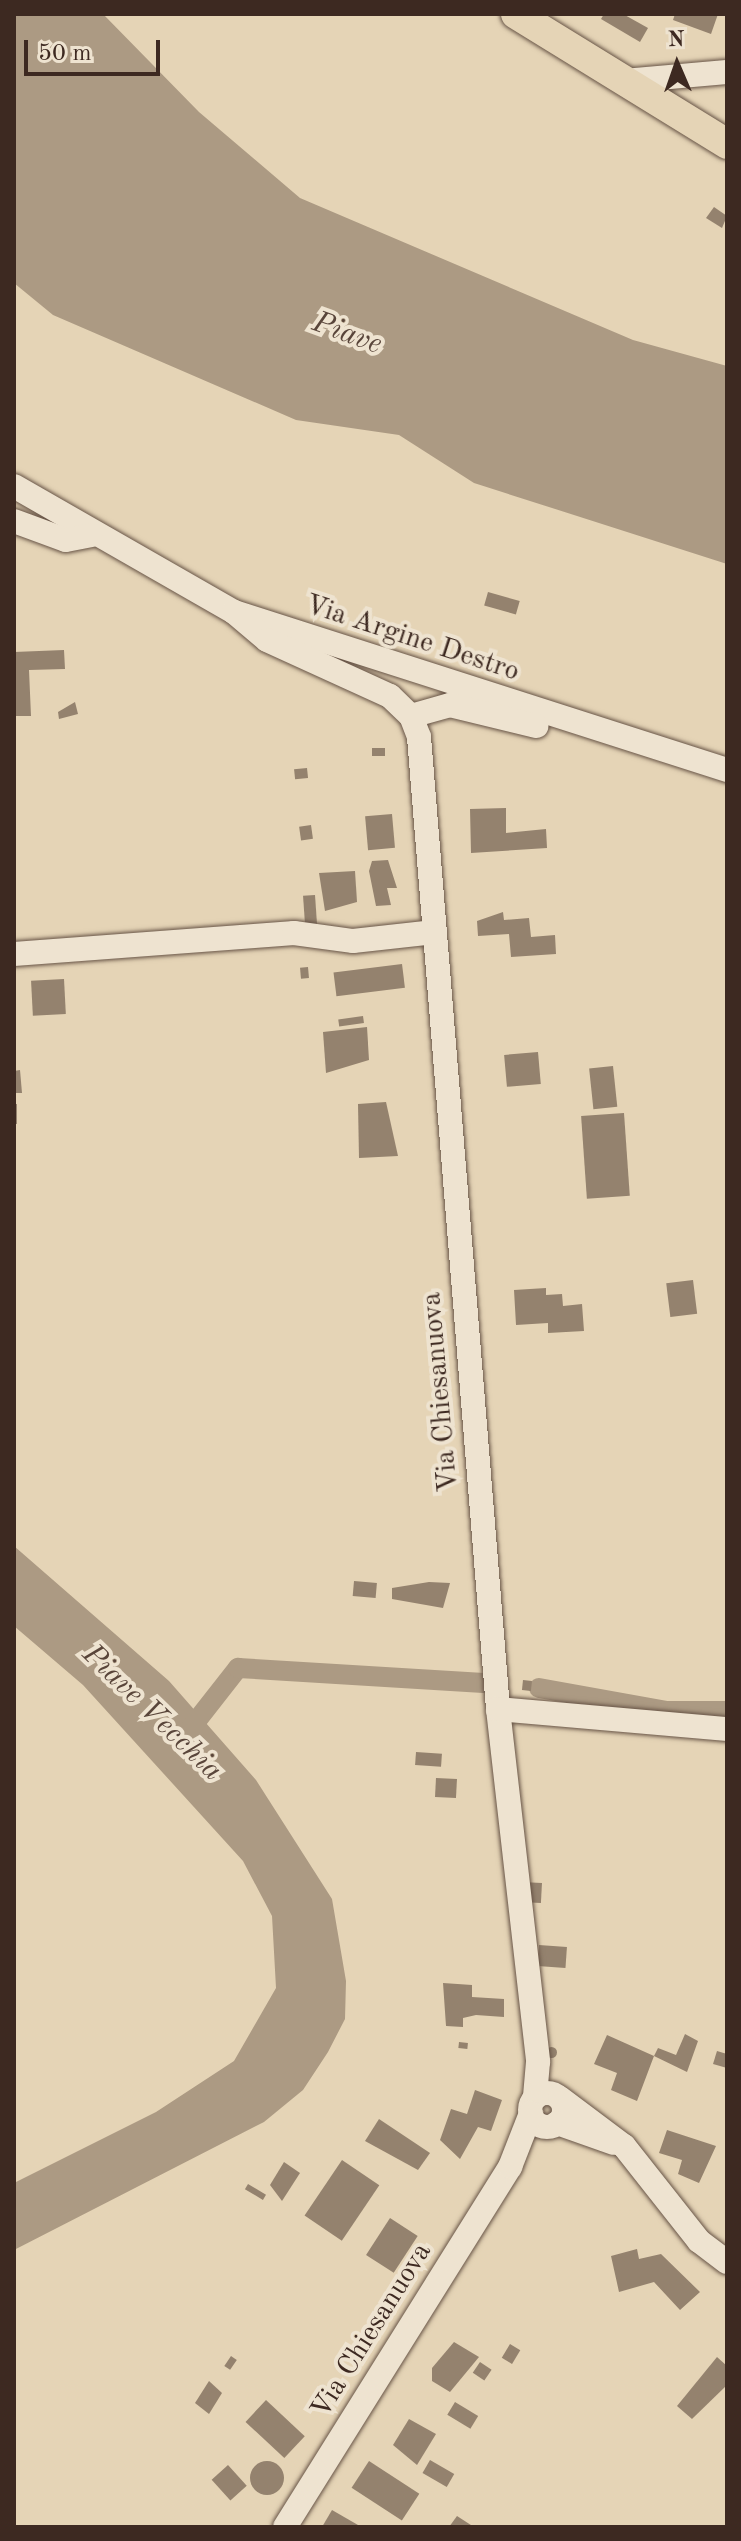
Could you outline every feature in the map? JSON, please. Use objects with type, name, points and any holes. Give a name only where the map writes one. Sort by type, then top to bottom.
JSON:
[{"type":"main road","points":[[516,14],[727,144]]},
{"type":"street","points":[[624,81],[727,72]]},
{"type":"street","name":"Via Argine Destro","points":[[14,486],[91,535],[234,612],[727,770]]},
{"type":"street","name":"Via Argine Destro","points":[[14,521],[66,540],[91,535]]},
{"type":"street","points":[[234,612],[267,640],[390,696],[411,716],[450,705],[539,727],[590,728]]},
{"type":"street","name":"Via Chiesanuova","points":[[285,2527],[510,2167],[545,2101],[498,1709],[435,932],[411,716]]},
{"type":"street","points":[[14,954],[294,933],[353,941],[435,932]]},
{"type":"street","points":[[498,1709],[727,1729]]},
{"type":"street","points":[[545,2101],[556,2124],[624,2146]]},
{"type":"street","points":[[545,2101],[624,2146],[699,2241],[727,2262]]},
{"type":"street","name":"Via Chiesanuova","points":[[510,2167],[556,2124]]},
{"type":"water","name":"Piave","points":[[14,14],[103,14],[199,112],[300,198],[633,340],[727,366],[727,564],[474,483],[399,435],[296,420],[53,315],[14,283]]},
{"type":"water","name":"Piave Vecchia","points":[[14,1546],[169,1681],[256,1780],[332,1899],[346,1981],[345,2019],[328,2052],[303,2090],[264,2122],[14,2250],[14,2183],[156,2112],[234,2061],[276,1988],[272,1916],[243,1861],[83,1685],[14,1626]]},
{"type":"building","points":[[604,14],[623,14],[648,28],[640,42],[601,19]]},
{"type":"building","points":[[675,14],[718,14],[711,34],[673,20]]},
{"type":"building","points":[[714,207],[727,216],[722,228],[706,218]]},
{"type":"building","points":[[488,592],[520,601],[516,615],[484,605]]},
{"type":"building","points":[[64,650],[65,669],[29,670],[31,716],[14,716],[14,652]]},
{"type":"building","points":[[75,702],[78,714],[59,719],[58,712]]},
{"type":"building","points":[[372,748],[385,748],[385,756],[372,756]]},
{"type":"building","points":[[307,768],[308,778],[295,779],[294,769]]},
{"type":"building","points":[[506,808],[506,833],[546,829],[547,848],[471,853],[470,809]]},
{"type":"building","points":[[392,814],[395,848],[368,850],[365,816]]},
{"type":"building","points":[[311,825],[313,839],[301,841],[299,827]]},
{"type":"building","points":[[388,860],[397,888],[387,888],[391,905],[376,906],[369,871],[372,861]]},
{"type":"building","points":[[355,871],[357,902],[325,911],[319,873]]},
{"type":"building","points":[[315,895],[317,925],[305,926],[303,896]]},
{"type":"building","points":[[503,912],[504,920],[529,918],[531,937],[555,935],[556,954],[511,957],[509,934],[478,936],[477,921]]},
{"type":"building","points":[[402,964],[405,988],[336,996],[334,972]]},
{"type":"building","points":[[308,967],[309,978],[301,979],[300,968]]},
{"type":"building","points":[[64,979],[66,1014],[33,1016],[31,981]]},
{"type":"building","points":[[363,1016],[364,1023],[339,1026],[338,1019]]},
{"type":"building","points":[[367,1027],[369,1060],[326,1073],[323,1032]]},
{"type":"building","points":[[538,1052],[541,1084],[507,1087],[504,1055]]},
{"type":"building","points":[[613,1066],[617,1107],[593,1109],[589,1069]]},
{"type":"building","points":[[20,1070],[22,1093],[14,1093],[14,1071]]},
{"type":"building","points":[[386,1102],[398,1156],[359,1158],[358,1104]]},
{"type":"building","points":[[14,1104],[17,1104],[17,1124],[14,1124]]},
{"type":"building","points":[[624,1113],[630,1196],[587,1199],[581,1116]]},
{"type":"building","points":[[693,1280],[697,1314],[670,1317],[666,1283]]},
{"type":"building","points":[[546,1288],[546,1295],[562,1294],[563,1306],[582,1304],[584,1331],[548,1333],[548,1323],[516,1325],[514,1290]]},
{"type":"building","points":[[354,1581],[377,1583],[376,1598],[353,1596]]},
{"type":"building","points":[[429,1582],[450,1583],[443,1608],[392,1599],[392,1588]]},
{"type":"building","points":[[523,1680],[532,1681],[531,1691],[522,1690]]},
{"type":"building","points":[[416,1752],[442,1754],[441,1767],[415,1765]]},
{"type":"building","points":[[436,1778],[457,1779],[456,1798],[435,1797]]},
{"type":"building","points":[[521,1882],[542,1883],[541,1903],[520,1902]]},
{"type":"building","points":[[539,1945],[567,1947],[565,1968],[538,1966]]},
{"type":"building","points":[[443,1983],[472,1985],[472,1997],[504,1999],[504,2017],[476,2015],[463,2018],[463,2027],[446,2026]]},
{"type":"building","points":[[685,2034],[698,2041],[687,2072],[654,2056],[658,2048],[676,2055]]},
{"type":"building","points":[[607,2035],[654,2056],[637,2101],[611,2090],[617,2073],[594,2064]]},
{"type":"building","points":[[459,2042],[468,2043],[467,2049],[458,2048]]},
{"type":"building","points":[[551,2046],[557,2052],[551,2058],[545,2052]]},
{"type":"building","points":[[717,2051],[727,2054],[727,2068],[713,2064]]},
{"type":"building","points":[[475,2090],[502,2100],[491,2131],[478,2127],[460,2159],[440,2140],[451,2109],[467,2114]]},
{"type":"building","points":[[379,2119],[430,2153],[418,2170],[365,2141]]},
{"type":"building","points":[[667,2130],[716,2146],[699,2183],[678,2174],[682,2160],[659,2153]]},
{"type":"building","points":[[342,2160],[379,2185],[342,2241],[305,2216]]},
{"type":"building","points":[[284,2162],[300,2173],[282,2201],[270,2185]]},
{"type":"building","points":[[248,2184],[266,2195],[263,2200],[245,2189]]},
{"type":"building","points":[[390,2218],[418,2236],[394,2273],[366,2255]]},
{"type":"building","points":[[637,2249],[639,2259],[661,2254],[700,2292],[680,2310],[654,2282],[619,2292],[611,2256]]},
{"type":"building","points":[[454,2342],[479,2357],[450,2392],[432,2381],[432,2368]]},
{"type":"building","points":[[510,2344],[520,2350],[512,2364],[502,2358]]},
{"type":"building","points":[[231,2356],[237,2360],[230,2370],[224,2366]]},
{"type":"building","points":[[717,2357],[727,2366],[727,2385],[692,2419],[677,2406]]},
{"type":"building","points":[[480,2362],[492,2370],[484,2381],[473,2373]]},
{"type":"building","points":[[209,2381],[222,2393],[209,2414],[195,2403]]},
{"type":"building","points":[[266,2400],[305,2436],[284,2458],[246,2422]]},
{"type":"building","points":[[455,2402],[478,2416],[470,2429],[447,2415]]},
{"type":"building","points":[[409,2419],[436,2434],[417,2465],[393,2445]]},
{"type":"building","points":[[430,2460],[454,2474],[447,2487],[422,2473]]},
{"type":"building","points":[[267,2461],[279,2466],[284,2478],[279,2490],[267,2495],[255,2490],[250,2478],[255,2466]]},
{"type":"building","points":[[369,2461],[419,2494],[402,2521],[352,2488]]},
{"type":"building","points":[[228,2465],[247,2486],[230,2501],[212,2480]]},
{"type":"building","points":[[332,2510],[358,2525],[357,2527],[322,2527]]},
{"type":"building","points":[[457,2516],[474,2527],[449,2527]]},
{"type":"waterway","name":"Piave Vecchia","points":[[187,1733],[238,1668],[484,1683]]},
{"type":"waterway","points":[[539,1688],[667,1711],[727,1711]]}]
